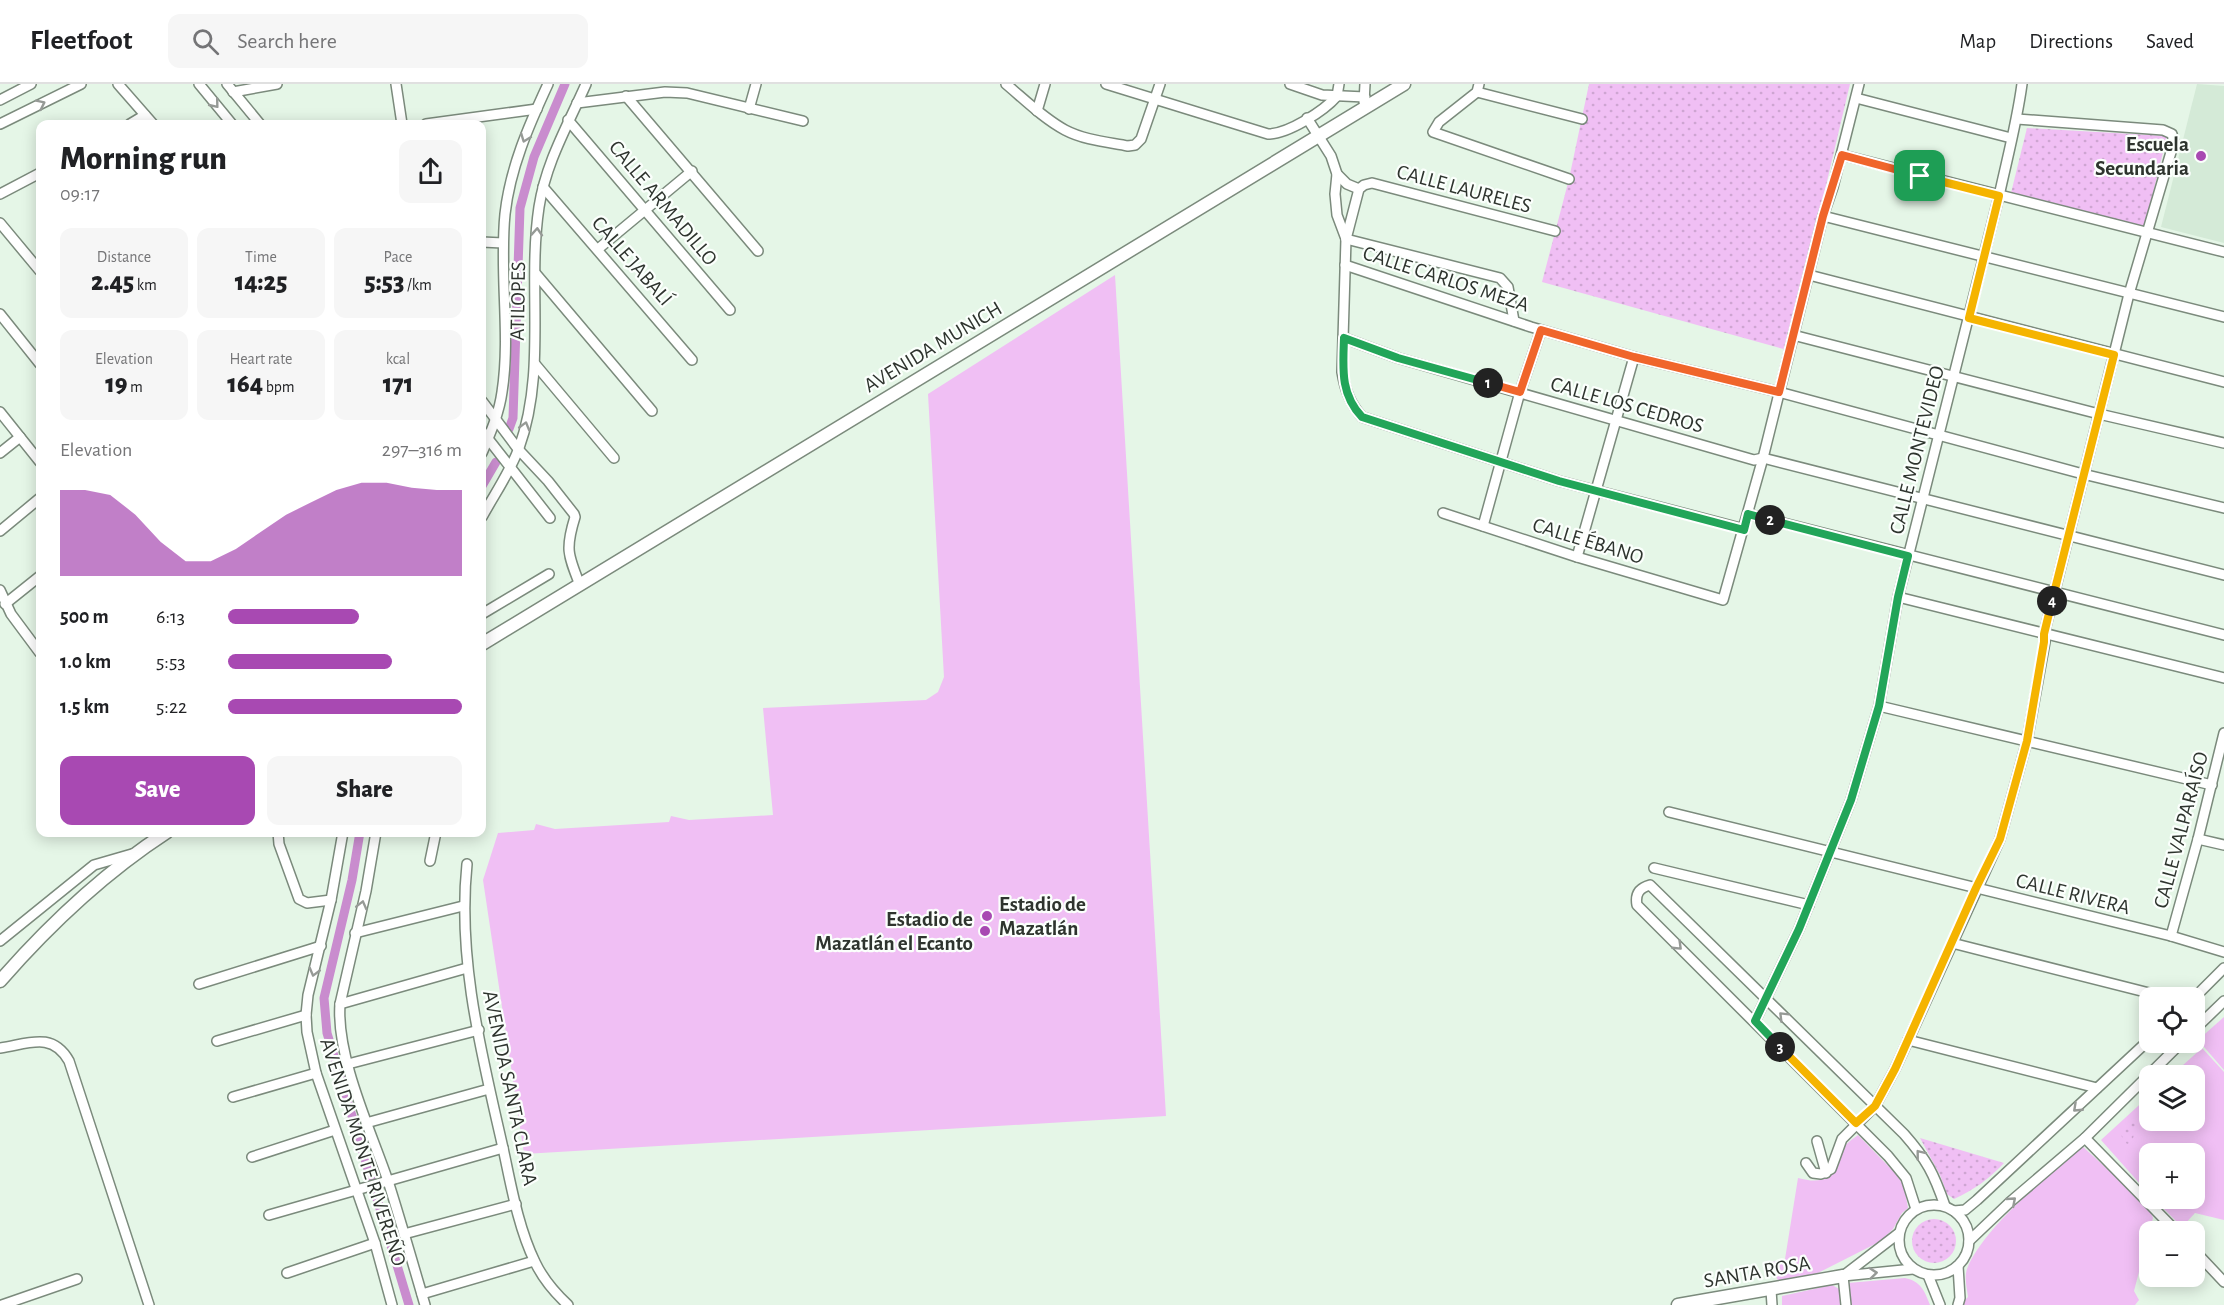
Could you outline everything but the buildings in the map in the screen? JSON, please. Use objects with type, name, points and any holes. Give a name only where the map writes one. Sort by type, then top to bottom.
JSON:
[{"type":"main road","name":"AVENIDA MUNICH","points":[[486,642],[1404,84]]},
{"type":"main road","points":[[0,981],[41,935],[134,854],[160,837]]},
{"type":"main road","name":"SANTA ROSA","points":[[1678,1305],[1843,1276]]},
{"type":"street","points":[[0,100],[31,84]]},
{"type":"street","points":[[0,124],[81,84]]},
{"type":"street","points":[[118,84],[149,120]]},
{"type":"street","points":[[199,84],[229,120]]},
{"type":"street","points":[[230,88],[278,84]]},
{"type":"street","points":[[396,84],[401,120]]},
{"type":"street","points":[[486,434],[496,419],[504,376],[503,243],[508,194],[518,155],[548,84]]},
{"type":"street","name":"ATILOPES","points":[[486,510],[518,449],[528,416],[535,364],[539,209],[549,167],[586,84]]},
{"type":"street","points":[[749,108],[756,84]]},
{"type":"street","points":[[1006,84],[1037,111],[1066,130],[1085,137],[1128,146],[1135,145],[1141,139],[1160,84]]},
{"type":"street","points":[[1037,111],[1045,84]]},
{"type":"street","points":[[1106,84],[1261,133],[1274,134],[1308,118],[1330,104],[1337,96],[1339,84]]},
{"type":"street","points":[[1290,84],[1322,95],[1365,97]]},
{"type":"street","points":[[1362,110],[1365,84]]},
{"type":"street","points":[[1337,174],[1347,184],[1361,187],[1346,239],[1342,372],[1345,388],[1355,409],[1362,417],[1596,491],[1744,530],[1823,216],[1842,155],[1859,84]]},
{"type":"street","name":"CALLE MONTEVIDEO","points":[[1755,1021],[1809,905],[1851,800],[1879,706],[1898,597],[1999,196],[2017,119],[2022,84]]},
{"type":"street","points":[[230,88],[257,120]]},
{"type":"street","points":[[1569,179],[1436,134],[1434,129],[1438,122],[1478,88],[1582,119]]},
{"type":"street","points":[[577,103],[665,92],[687,93],[803,121]]},
{"type":"street","points":[[626,96],[758,251]]},
{"type":"street","points":[[1856,98],[2011,138]]},
{"type":"street","points":[[474,120],[537,109]]},
{"type":"street","points":[[137,120],[145,115]]},
{"type":"street","points":[[1308,118],[1331,156],[1337,174],[1335,194],[1337,215],[1346,239]]},
{"type":"street","points":[[1806,1163],[1813,1173],[1826,1173],[1831,1169],[1842,1139],[1875,1106],[1908,1040],[2000,839],[2027,741],[2044,634],[2083,474],[2129,294],[2174,142],[2172,134],[2163,130],[2017,119]]},
{"type":"street","name":"CALLE ARMADILLO","points":[[568,120],[730,310]]},
{"type":"street","points":[[1842,155],[2224,252]]},
{"type":"street","points":[[598,249],[692,171]]},
{"type":"street","points":[[0,194],[36,176]]},
{"type":"street","name":"CALLE LAURELES","points":[[1361,187],[1371,183],[1556,231]]},
{"type":"street","name":"CALLE JABALÍ","points":[[543,187],[692,360]]},
{"type":"street","points":[[1823,216],[2224,317]]},
{"type":"street","points":[[0,223],[36,266]]},
{"type":"street","points":[[1346,239],[1500,278],[1508,287],[1514,321]]},
{"type":"street","points":[[486,242],[503,243]]},
{"type":"street","name":"CALLE CARLOS MEZA","points":[[1345,265],[1541,330],[1634,357],[1779,392],[2083,474],[2224,508]]},
{"type":"street","points":[[536,274],[652,411]]},
{"type":"street","points":[[1809,275],[2224,382]]},
{"type":"street","points":[[0,314],[36,359]]},
{"type":"street","points":[[1483,526],[1520,392],[1541,330]]},
{"type":"street","points":[[1793,335],[2099,414],[2224,443]]},
{"type":"street","name":"CALLE LOS CEDROS","points":[[1344,338],[1398,358],[1754,460],[1763,458],[2224,574]]},
{"type":"street","points":[[1577,557],[1634,357]]},
{"type":"street","points":[[535,364],[614,458]]},
{"type":"street","points":[[486,406],[518,449],[548,481],[574,514],[568,555],[580,585]]},
{"type":"street","points":[[0,412],[36,457]]},
{"type":"street","points":[[486,436],[550,518]]},
{"type":"street","points":[[0,453],[20,437]]},
{"type":"street","points":[[0,531],[36,501]]},
{"type":"street","name":"CALLE ÉBANO","points":[[1443,513],[1577,557],[1724,600],[1744,530]]},
{"type":"street","points":[[1748,514],[2224,635]]},
{"type":"street","points":[[486,612],[549,574]]},
{"type":"street","points":[[5,604],[36,579]]},
{"type":"street","points":[[0,590],[5,604],[36,647]]},
{"type":"street","points":[[1898,597],[2224,678]]},
{"type":"street","points":[[1879,706],[2212,785]]},
{"type":"street","name":"CALLE VALPARAÍSO","points":[[2171,936],[2224,733]]},
{"type":"street","name":"CALLE RIVERA","points":[[1669,812],[2171,936],[2224,952]]},
{"type":"street","points":[[278,837],[299,899],[307,903],[331,900]]},
{"type":"street","name":"AVENIDA MONTE RIVEREÑO","points":[[342,837],[331,900],[308,995],[306,1015],[310,1053],[375,1243],[389,1304]]},
{"type":"street","name":"AVENIDA MONTE RIVEREÑO","points":[[375,837],[366,891],[340,1004],[339,1020],[348,1064],[425,1305]]},
{"type":"street","points":[[430,861],[435,837]]},
{"type":"street","points":[[2198,839],[2224,845]]},
{"type":"street","points":[[0,941],[94,865],[134,854]]},
{"type":"street","name":"AVENIDA SANTA CLARA","points":[[467,864],[463,906],[467,968],[489,1089],[516,1204],[534,1261],[549,1285],[568,1305]]},
{"type":"street","points":[[1653,868],[1809,905]]},
{"type":"street","points":[[1843,1276],[1913,1269],[1928,1275],[1939,1275],[1958,1266],[1968,1250],[1968,1230],[1963,1219],[1950,1209],[1923,1155],[1650,885],[1639,890],[1637,905],[1888,1156],[1906,1178],[1916,1209]]},
{"type":"street","points":[[355,933],[463,906]]},
{"type":"street","points":[[1952,943],[2139,990]]},
{"type":"street","points":[[199,984],[321,946]]},
{"type":"street","points":[[340,1004],[467,968]]},
{"type":"street","points":[[2205,987],[2224,968]]},
{"type":"street","points":[[2205,1019],[2224,1001]]},
{"type":"street","points":[[217,1041],[306,1015]]},
{"type":"street","points":[[348,1064],[479,1030]]},
{"type":"street","points":[[1908,1040],[2097,1088]]},
{"type":"street","points":[[0,1048],[48,1042],[62,1049],[69,1061],[148,1305]]},
{"type":"street","points":[[1843,1276],[1899,1233],[1908,1215],[1916,1209],[1925,1205],[1965,1210],[2139,1049]]},
{"type":"street","points":[[1969,1241],[2010,1202],[2085,1138],[2171,1053]]},
{"type":"street","points":[[233,1097],[316,1073]]},
{"type":"street","points":[[366,1123],[489,1089]]},
{"type":"street","points":[[252,1157],[335,1130]]},
{"type":"street","points":[[2085,1138],[2166,1221]]},
{"type":"street","points":[[1817,1141],[1826,1173]]},
{"type":"street","points":[[269,1215],[503,1148]]},
{"type":"street","points":[[404,1234],[516,1204]]},
{"type":"street","points":[[1899,1233],[1901,1253],[1913,1269]]},
{"type":"street","points":[[287,1273],[375,1243]]},
{"type":"street","points":[[422,1294],[534,1261]]},
{"type":"street","points":[[2205,1262],[2224,1282]]},
{"type":"street","points":[[1958,1266],[1959,1305]]},
{"type":"street","points":[[1928,1275],[1940,1305]]},
{"type":"street","points":[[1843,1276],[1846,1305]]},
{"type":"street","points":[[2,1305],[77,1279]]},
{"type":"street","points":[[1771,1290],[1772,1305]]},
{"type":"shaded area","points":[[1589,84],[1850,84],[1787,350],[1542,282],[1569,179]]},
{"type":"shaded area","name":"Escuela Secundaria","points":[[2197,84],[2224,86],[2224,243],[2161,227]]},
{"type":"shaded area","points":[[2027,128],[2167,136],[2144,229],[2011,193]]},
{"type":"shaded area","points":[[1115,275],[1166,1116],[524,1154],[483,880],[498,833],[534,830],[536,824],[555,829],[669,822],[671,816],[689,820],[773,815],[763,708],[926,700],[938,692],[944,677],[928,394]]},
{"type":"shaded area","points":[[2224,1017],[2224,1070],[2205,1048],[2205,1034]]},
{"type":"shaded area","points":[[2205,1051],[2224,1072],[2224,1220],[2195,1213],[2188,1221],[2176,1221],[2164,1209],[2205,1209],[2205,1143],[2139,1143],[2139,1183],[2101,1140],[2139,1105],[2139,1131],[2205,1131],[2205,1065],[2183,1065],[2196,1053]]},
{"type":"shaded area","points":[[2132,1117],[2139,1124],[2132,1142],[2127,1144],[2120,1134]]},
{"type":"shaded area","points":[[1858,1135],[1895,1173],[1904,1186],[1908,1208],[1881,1241],[1814,1275],[1779,1282],[1768,1263],[1785,1259],[1798,1178],[1822,1180],[1827,1177],[1839,1163],[1844,1147]]},
{"type":"shaded area","points":[[1920,1138],[2004,1163],[1981,1184],[1954,1199],[1947,1194],[1940,1175]]},
{"type":"shaded area","points":[[2081,1145],[2139,1198],[2139,1209],[2150,1209],[2153,1218],[2152,1221],[2139,1221],[2139,1272],[2134,1291],[2139,1300],[2135,1305],[1960,1305],[1968,1297],[1966,1272],[1975,1254],[1986,1237],[2017,1204]]},
{"type":"shaded area","points":[[1934,1219],[1949,1226],[1956,1241],[1949,1256],[1934,1263],[1919,1256],[1912,1241],[1919,1226]]},
{"type":"shaded area","points":[[1905,1278],[1919,1284],[1930,1305],[1850,1305],[1848,1283]]},
{"type":"shaded area","points":[[1832,1285],[1841,1290],[1843,1305],[1782,1305],[1782,1296]]},
{"type":"waterway","points":[[509,429],[513,418],[520,208],[534,157],[565,84]]},
{"type":"waterway","points":[[486,479],[496,462]]},
{"type":"waterway","points":[[359,837],[352,880],[324,998],[327,1033],[409,1305]]},
{"type":"place","name":"Escuela Secundaria","points":[[2201,156]]},
{"type":"place","name":"Estadio de Mazatlán","points":[[987,916]]},
{"type":"place","name":"Estadio de Mazatlán el Ecanto","points":[[985,931]]},
{"type":"route","points":[[1842,155],[1920,176],[1999,196],[1969,318],[2114,355],[2044,634],[2027,741],[2000,839],[1895,1069],[1875,1106],[1856,1123],[1755,1021],[1799,929],[1851,800],[1879,706],[1898,597],[1908,556],[1748,514],[1744,530],[1559,481],[1372,421],[1362,417],[1355,409],[1345,388],[1342,372],[1344,338],[1398,358],[1520,392],[1541,330],[1634,357],[1779,392],[1823,216],[1842,155]]}]
